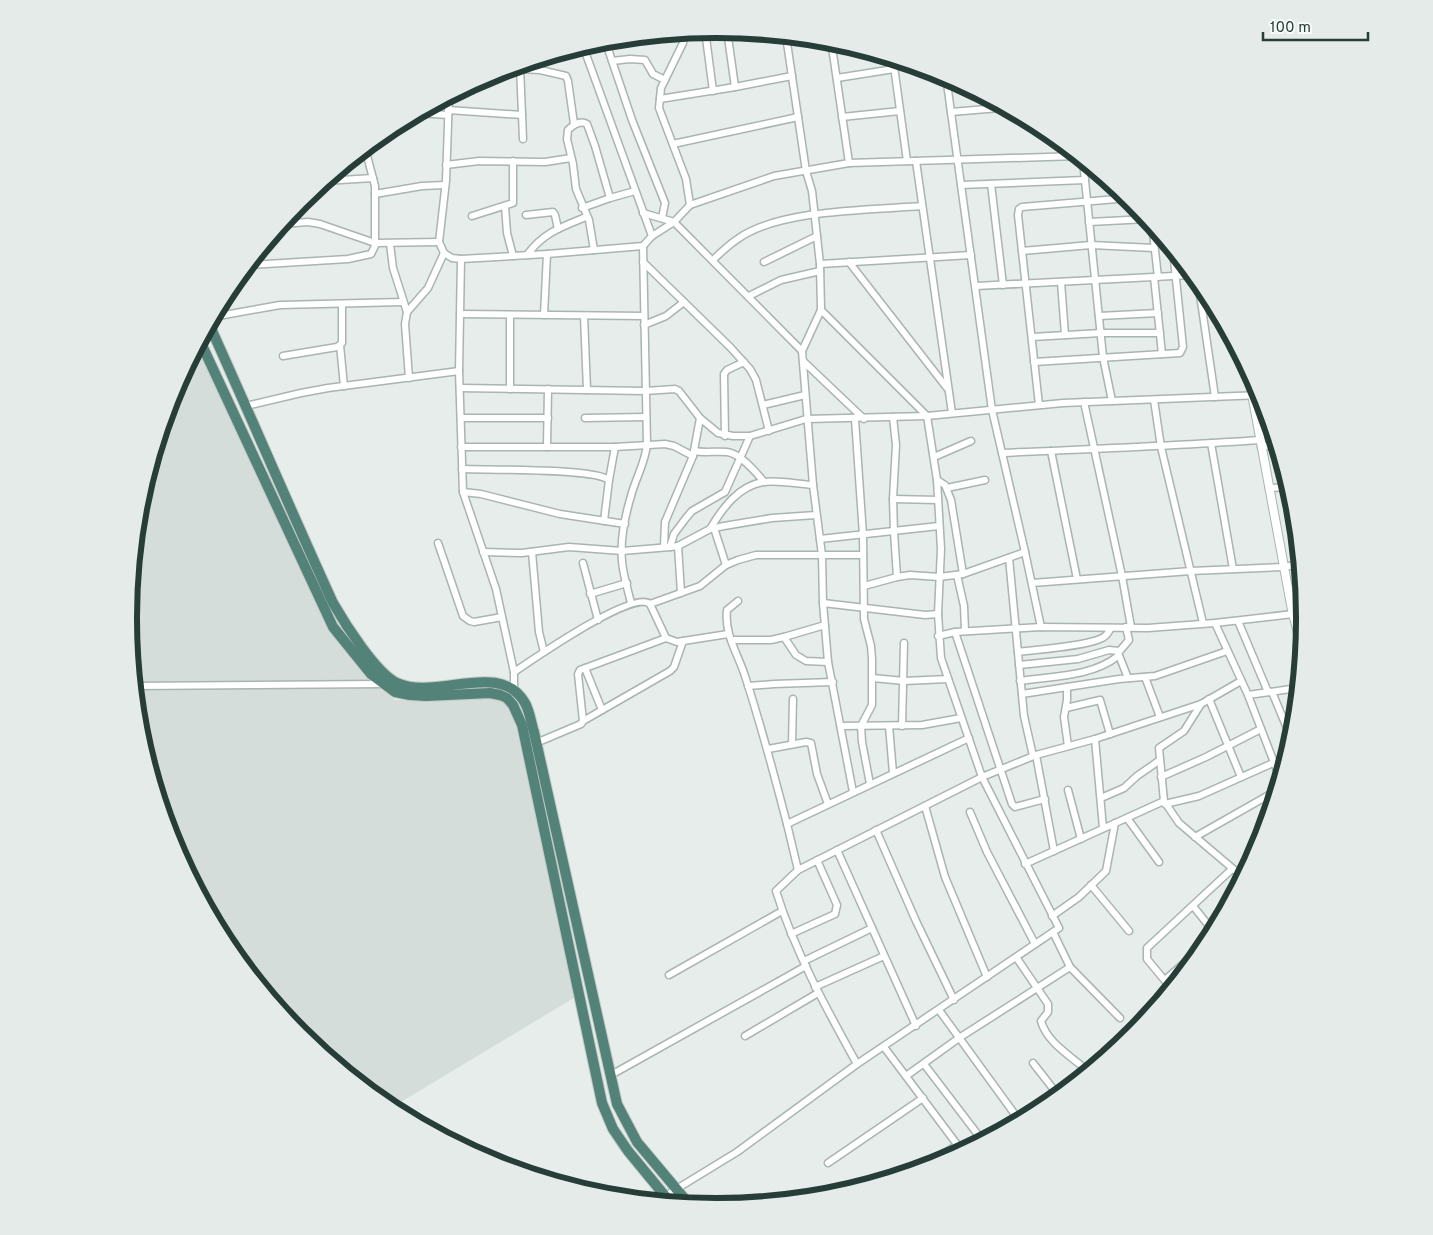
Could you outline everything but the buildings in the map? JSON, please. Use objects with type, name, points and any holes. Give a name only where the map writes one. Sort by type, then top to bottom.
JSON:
[{"type":"highway","points":[[212,331],[246,406],[269,464],[333,604],[344,622],[383,673],[398,683],[414,687],[425,688],[495,682],[506,685],[522,725],[602,1103],[612,1129],[665,1195]]},
{"type":"highway","points":[[203,348],[333,627],[371,674],[395,692],[410,695],[490,693],[510,694],[522,698],[528,710],[536,743],[617,1104],[637,1142],[683,1196]]},
{"type":"street","points":[[706,38],[713,91]]},
{"type":"street","points":[[728,38],[735,87]]},
{"type":"street","points":[[684,39],[684,43],[661,88],[659,108],[665,128],[686,179],[690,205]]},
{"type":"street","points":[[787,42],[806,170],[812,191],[820,264],[821,310],[802,350],[806,419],[822,556],[828,662],[842,726],[853,792]]},
{"type":"street","points":[[608,48],[632,120],[665,203],[662,218]]},
{"type":"street","points":[[833,50],[848,163]]},
{"type":"street","points":[[585,53],[652,236]]},
{"type":"street","points":[[612,62],[630,59],[644,60],[653,74],[665,80]]},
{"type":"street","points":[[893,65],[907,161]]},
{"type":"street","points":[[529,68],[566,76],[574,124]]},
{"type":"street","points":[[837,78],[894,70]]},
{"type":"street","points":[[520,72],[522,139]]},
{"type":"street","points":[[660,98],[713,91],[792,76]]},
{"type":"street","points":[[947,86],[992,410],[1041,627]]},
{"type":"street","points":[[449,103],[445,185],[439,242],[444,253],[452,258],[460,259],[527,256],[643,246]]},
{"type":"street","points":[[951,112],[993,108]]},
{"type":"street","points":[[842,117],[900,111]]},
{"type":"street","points":[[431,113],[522,114]]},
{"type":"street","points":[[673,144],[798,117]]},
{"type":"street","points":[[594,250],[589,220],[582,208],[576,189],[566,134],[574,124],[587,124],[610,198]]},
{"type":"street","points":[[256,264],[368,256],[374,249],[375,194],[367,154]]},
{"type":"street","points":[[631,604],[622,562],[622,551],[624,524],[631,494],[643,468],[647,444],[643,246],[652,236],[674,222],[690,205],[774,176],[848,163],[1069,156]]},
{"type":"street","points":[[446,165],[479,161],[555,162],[571,158]]},
{"type":"street","points":[[916,161],[952,413]]},
{"type":"street","points":[[472,216],[511,204],[514,201],[513,162]]},
{"type":"street","points":[[1084,168],[1103,357],[1112,401]]},
{"type":"street","points":[[335,180],[373,178]]},
{"type":"street","points":[[961,185],[1085,180]]},
{"type":"street","points":[[991,184],[1003,285]]},
{"type":"street","points":[[375,194],[422,186],[445,185]]},
{"type":"street","points":[[582,208],[635,190]]},
{"type":"street","points":[[1039,406],[1018,215],[1019,208],[1118,199]]},
{"type":"street","points":[[505,206],[507,233],[513,256]]},
{"type":"street","points":[[713,260],[740,237],[782,220],[814,214],[922,206]]},
{"type":"street","points":[[526,215],[553,212],[558,229]]},
{"type":"street","points":[[643,213],[674,222],[802,350]]},
{"type":"street","points":[[527,256],[538,240],[586,217]]},
{"type":"street","points":[[1089,222],[1139,219]]},
{"type":"street","points":[[291,223],[308,222],[320,224],[374,243],[439,242]]},
{"type":"street","points":[[1153,235],[1162,354]]},
{"type":"street","points":[[764,262],[817,236]]},
{"type":"street","points":[[390,244],[393,268],[407,312],[405,324],[408,378]]},
{"type":"street","points":[[1022,251],[1091,245],[1154,248]]},
{"type":"street","points":[[407,312],[428,288],[444,253]]},
{"type":"street","points":[[544,315],[547,254]]},
{"type":"street","points":[[820,264],[971,255]]},
{"type":"street","points":[[460,259],[459,371],[463,492],[496,589],[514,672],[510,694]]},
{"type":"street","points":[[1034,362],[1180,353],[1183,347],[1174,261]]},
{"type":"street","points":[[643,262],[744,362],[756,380],[769,431]]},
{"type":"street","points":[[849,262],[948,389]]},
{"type":"street","points":[[749,296],[781,280],[820,271]]},
{"type":"street","points":[[976,286],[1185,275]]},
{"type":"street","points":[[1061,282],[1065,335]]},
{"type":"street","points":[[1200,297],[1214,397]]},
{"type":"street","points":[[221,316],[280,306],[403,302]]},
{"type":"street","points":[[644,325],[666,316],[684,302]]},
{"type":"street","points":[[342,304],[343,340],[340,345],[344,386]]},
{"type":"street","points":[[671,1195],[677,1188],[737,1152],[858,1064],[1058,928],[982,777],[941,658],[938,636],[940,526],[937,480],[927,416],[821,310]]},
{"type":"street","points":[[1099,316],[1158,313]]},
{"type":"street","points":[[460,314],[644,316]]},
{"type":"street","points":[[510,315],[510,389]]},
{"type":"street","points":[[584,316],[587,390]]},
{"type":"street","points":[[1032,337],[1101,333],[1160,333]]},
{"type":"street","points":[[283,356],[340,345]]},
{"type":"street","points":[[725,436],[724,374],[727,370],[744,362]]},
{"type":"street","points":[[803,362],[864,419]]},
{"type":"street","points":[[246,406],[301,393],[459,371]]},
{"type":"street","points":[[460,388],[645,391],[675,389],[679,391],[700,418],[718,433],[725,436],[750,436],[806,419],[927,416],[1084,402],[1252,396],[1296,626]]},
{"type":"street","points":[[547,447],[548,389]]},
{"type":"street","points":[[763,405],[805,395]]},
{"type":"street","points":[[1154,400],[1161,447],[1203,624]]},
{"type":"street","points":[[1020,681],[1097,668],[1110,662],[1129,640],[1122,576],[1084,402]]},
{"type":"street","points":[[585,418],[646,417]]},
{"type":"street","points":[[893,417],[896,445],[893,499],[897,576]]},
{"type":"street","points":[[461,418],[548,418]]},
{"type":"street","points":[[667,547],[665,522],[694,454],[700,418]]},
{"type":"street","points":[[855,419],[863,535],[864,619],[871,646],[873,678],[872,706],[861,726],[870,784]]},
{"type":"street","points":[[1258,426],[1264,425]]},
{"type":"street","points":[[667,547],[674,534],[692,511],[725,492],[750,436]]},
{"type":"street","points":[[934,457],[971,441]]},
{"type":"street","points":[[1002,453],[1094,448],[1161,447],[1210,443],[1270,444]]},
{"type":"street","points":[[1210,443],[1233,569]]},
{"type":"street","points":[[461,447],[614,447],[647,444],[669,445],[694,454],[730,452],[754,470],[764,482]]},
{"type":"street","points":[[604,521],[614,447]]},
{"type":"street","points":[[1051,451],[1076,579]]},
{"type":"street","points":[[462,469],[553,471],[589,474],[609,480]]},
{"type":"street","points":[[937,480],[947,488],[951,500],[964,606],[965,631]]},
{"type":"street","points":[[947,488],[985,480]]},
{"type":"street","points":[[726,565],[712,529],[717,518],[735,495],[748,487],[764,482],[813,485]]},
{"type":"street","points":[[1269,488],[1281,487]]},
{"type":"street","points":[[463,492],[481,494],[560,514],[624,524]]},
{"type":"street","points":[[893,499],[938,500]]},
{"type":"street","points":[[483,552],[532,552],[569,547],[622,551],[678,546],[712,529],[772,518],[816,515]]},
{"type":"street","points":[[820,539],[940,526]]},
{"type":"street","points":[[438,543],[463,616],[470,622],[502,617]]},
{"type":"street","points":[[678,546],[681,593]]},
{"type":"street","points":[[532,552],[538,623],[544,652]]},
{"type":"street","points":[[864,586],[897,576],[939,577],[960,574],[1025,552]]},
{"type":"street","points":[[650,604],[700,586],[726,565],[756,555],[863,555]]},
{"type":"street","points":[[1009,558],[1024,716],[1045,799],[1054,851]]},
{"type":"street","points":[[583,563],[598,620]]},
{"type":"street","points":[[1032,583],[1294,565]]},
{"type":"street","points":[[590,594],[627,583]]},
{"type":"street","points":[[514,672],[598,620],[631,604],[642,601],[650,604],[666,638]]},
{"type":"street","points":[[738,601],[727,610],[729,637],[748,686],[768,749],[798,870]]},
{"type":"street","points":[[824,604],[925,615],[938,614]]},
{"type":"street","points":[[938,636],[955,632],[1015,628],[1148,628],[1215,624],[1296,611]]},
{"type":"street","points":[[1238,620],[1286,727]]},
{"type":"street","points":[[1215,624],[1248,695],[1276,770]]},
{"type":"street","points":[[583,721],[578,674],[580,670],[585,668],[666,638],[677,642],[729,637],[771,640],[825,625]]},
{"type":"street","points":[[1018,652],[1066,646],[1100,639],[1108,634],[1111,628]]},
{"type":"street","points":[[955,632],[1013,806],[1045,799]]},
{"type":"street","points":[[784,637],[796,655],[806,661],[828,662]]},
{"type":"street","points":[[536,743],[580,724],[670,671],[674,667],[683,641]]},
{"type":"street","points":[[902,726],[904,643]]},
{"type":"street","points":[[1019,665],[1078,658],[1109,650],[1118,653],[1128,678]]},
{"type":"street","points":[[1022,694],[1128,678],[1163,675],[1227,651]]},
{"type":"street","points":[[585,668],[602,710]]},
{"type":"street","points":[[1145,677],[1160,717]]},
{"type":"street","points":[[873,678],[904,681],[948,679]]},
{"type":"street","points":[[858,1064],[816,990],[791,934],[776,891],[798,870],[982,777],[1034,756],[1095,739],[1201,704],[1241,681]]},
{"type":"street","points":[[748,686],[833,682]]},
{"type":"street","points":[[140,686],[382,684]]},
{"type":"street","points":[[1067,687],[1065,727],[1068,746]]},
{"type":"street","points":[[1248,695],[1292,689]]},
{"type":"street","points":[[792,744],[793,698]]},
{"type":"street","points":[[1209,699],[1241,777]]},
{"type":"street","points":[[1066,708],[1100,700],[1110,734]]},
{"type":"street","points":[[1167,983],[1147,959],[1147,948],[1193,906],[1237,874],[1179,823],[1165,802],[1159,751],[1161,745],[1184,731],[1201,704]]},
{"type":"street","points":[[842,726],[902,726],[938,723],[961,718]]},
{"type":"street","points":[[889,726],[893,774]]},
{"type":"street","points":[[1161,777],[1261,729]]},
{"type":"street","points":[[787,824],[969,738]]},
{"type":"street","points":[[1095,739],[1104,828]]},
{"type":"street","points":[[768,749],[792,744],[810,743],[817,774],[828,804]]},
{"type":"street","points":[[1101,798],[1124,788],[1160,760]]},
{"type":"street","points":[[1025,864],[1165,802],[1199,796],[1273,763]]},
{"type":"street","points":[[1068,790],[1081,839]]},
{"type":"street","points":[[1195,837],[1269,795]]},
{"type":"street","points":[[925,806],[945,876],[987,977]]},
{"type":"street","points":[[970,812],[987,852],[1035,944]]},
{"type":"street","points":[[1127,818],[1159,862]]},
{"type":"street","points":[[1052,916],[1078,897],[1106,871],[1115,823]]},
{"type":"street","points":[[876,830],[916,921],[954,1000]]},
{"type":"street","points":[[837,850],[916,1026]]},
{"type":"street","points":[[791,934],[835,914],[837,910],[837,905],[817,860]]},
{"type":"street","points":[[1091,885],[1129,931]]},
{"type":"street","points":[[1193,906],[1208,925]]},
{"type":"street","points":[[669,975],[782,911]]},
{"type":"street","points":[[611,1075],[805,963],[872,928]]},
{"type":"street","points":[[1053,932],[1070,967],[1120,1018]]},
{"type":"street","points":[[745,1036],[816,990],[884,956]]},
{"type":"street","points":[[1016,957],[1049,1007],[1048,1012],[1041,1021],[1044,1028],[1054,1042],[1083,1067]]},
{"type":"street","points":[[906,1076],[960,1038],[1070,967]]},
{"type":"street","points":[[1165,980],[1180,967]]},
{"type":"street","points":[[939,1010],[1015,1115]]},
{"type":"street","points":[[884,1047],[957,1145]]},
{"type":"street","points":[[1033,1063],[1054,1090]]},
{"type":"street","points":[[924,1064],[978,1135]]},
{"type":"street","points":[[828,1163],[922,1098]]},
{"type":"shaded area","points":[[203,348],[322,607],[368,678],[395,700],[482,698],[504,700],[515,722],[577,996],[399,1103],[363,1078],[306,1028],[256,971],[214,907],[196,874],[181,839],[167,804],[156,768],[141,693],[137,618],[141,542],[156,467],[167,431]]}]
